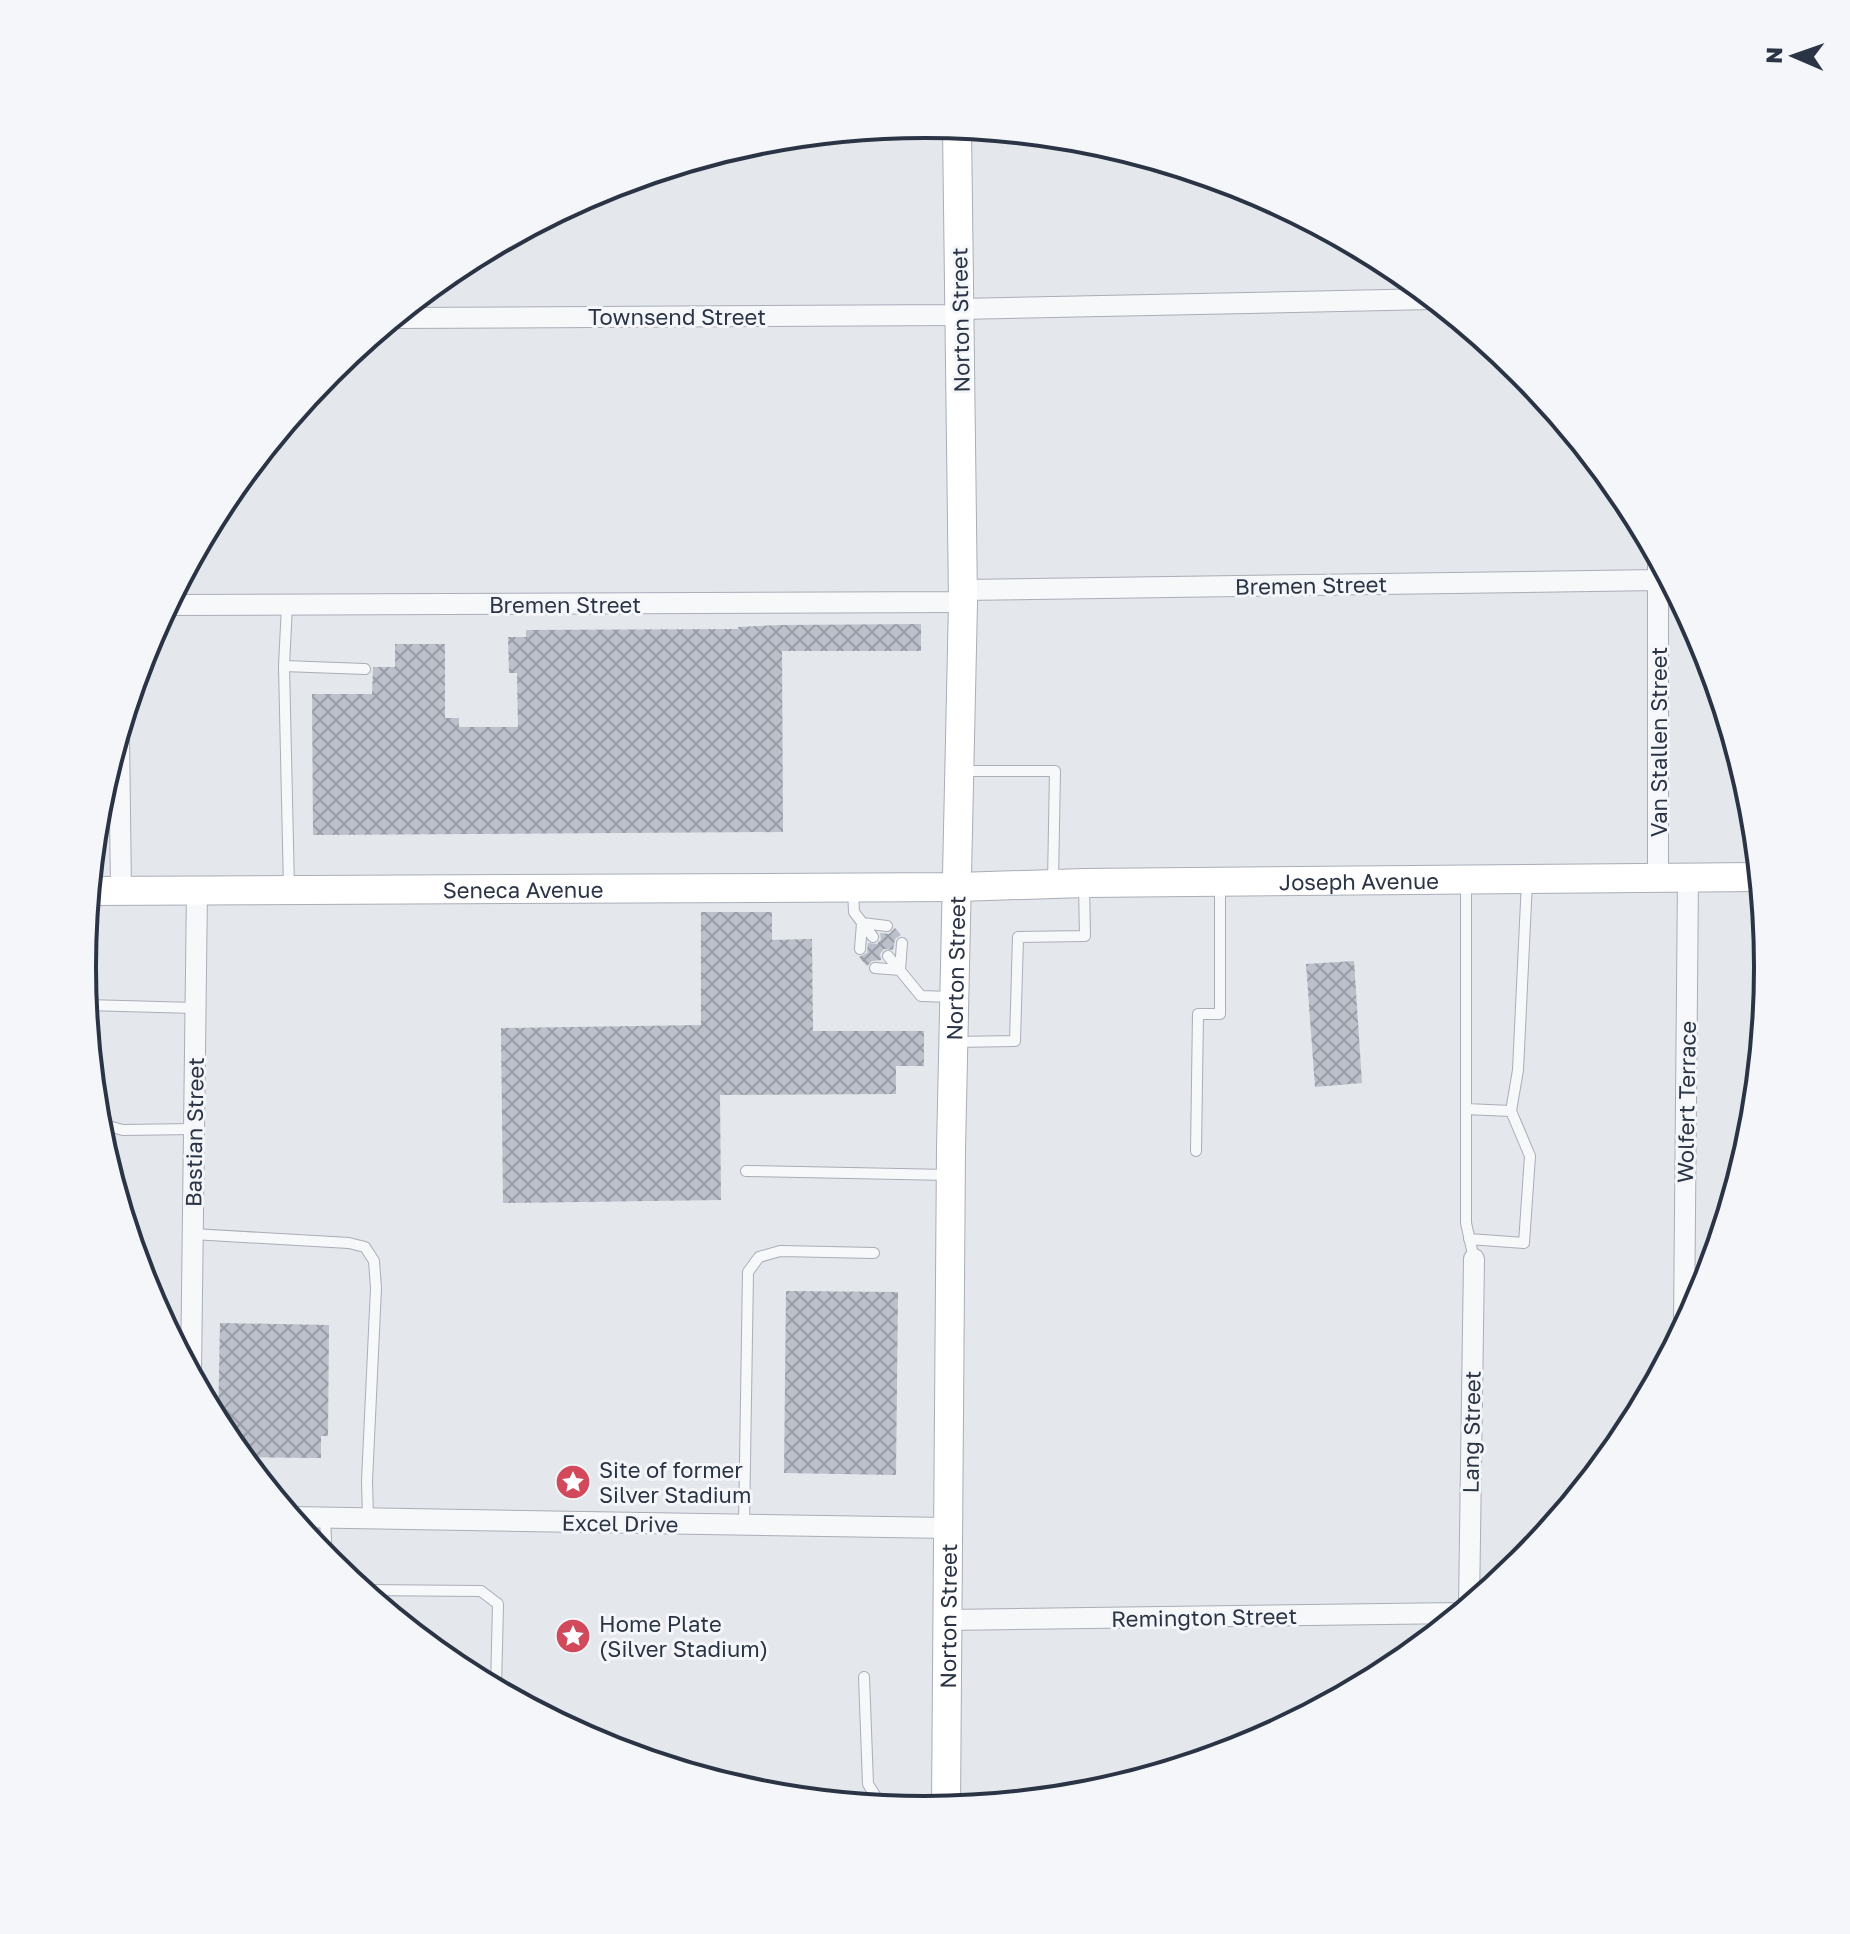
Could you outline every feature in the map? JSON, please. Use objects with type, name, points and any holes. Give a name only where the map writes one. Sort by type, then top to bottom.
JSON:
[{"type":"main road","name":"Norton Street","points":[[946,1795],[951,1175],[963,596],[957,139]]},
{"type":"main road","name":"Joseph Avenue","points":[[958,887],[1084,883],[1749,877]]},
{"type":"main road","name":"Seneca Avenue","points":[[100,891],[958,887]]},
{"type":"street","name":"Townsend Street","points":[[409,318],[959,312],[1416,299]]},
{"type":"street","name":"Bremen Street","points":[[179,605],[963,596],[1658,580]]},
{"type":"street","name":"Van Stallen Street","points":[[1658,580],[1658,878]]},
{"type":"street","points":[[119,772],[121,891]]},
{"type":"street","name":"Wolfert Terrace","points":[[1684,1299],[1688,878]]},
{"type":"street","name":"Bastian Street","points":[[191,1353],[197,890]]},
{"type":"street","name":"Lang Street","points":[[1469,1592],[1472,1249]]},
{"type":"street","name":"Excel Drive","points":[[305,1517],[948,1528]]},
{"type":"street","name":"Remington Street","points":[[947,1620],[1444,1613]]},
{"type":"lane","points":[[287,605],[284,666],[289,890]]},
{"type":"lane","points":[[284,666],[365,669]]},
{"type":"lane","points":[[960,771],[1055,771],[1052,884]]},
{"type":"lane","points":[[1466,880],[1466,1223],[1472,1249],[1524,1243],[1530,1156],[1511,1111],[1518,1070],[1527,879]]},
{"type":"lane","points":[[1196,1151],[1198,1014],[1220,1014],[1220,882]]},
{"type":"lane","points":[[953,1042],[1015,1041],[1018,937],[1085,936],[1084,883]]},
{"type":"lane","points":[[853,888],[854,912],[873,937]]},
{"type":"lane","points":[[862,923],[887,926]]},
{"type":"lane","points":[[860,949],[862,923]]},
{"type":"lane","points":[[900,970],[902,943]]},
{"type":"lane","points":[[888,956],[921,996],[955,997]]},
{"type":"lane","points":[[875,968],[900,970]]},
{"type":"lane","points":[[97,1005],[195,1008]]},
{"type":"lane","points":[[1466,1109],[1511,1111]]},
{"type":"lane","points":[[112,1127],[123,1130],[194,1129]]},
{"type":"lane","points":[[746,1171],[951,1175]]},
{"type":"lane","points":[[193,1234],[349,1243],[365,1247],[374,1261],[376,1288],[368,1518]]},
{"type":"lane","points":[[744,1525],[748,1272],[759,1257],[780,1251],[874,1253]]},
{"type":"lane","points":[[325,1518],[326,1539]]},
{"type":"lane","points":[[378,1590],[481,1591],[498,1604],[496,1676]]},
{"type":"lane","points":[[864,1677],[868,1784],[874,1794]]},
{"type":"building","points":[[921,624],[921,651],[782,651],[783,832],[313,835],[312,694],[372,694],[373,667],[395,667],[395,644],[445,644],[445,718],[459,718],[459,727],[518,727],[517,673],[509,673],[508,637],[526,637],[526,630]]},
{"type":"building","points":[[701,912],[772,912],[772,940],[812,939],[813,1031],[924,1031],[924,1066],[896,1066],[896,1094],[720,1095],[721,1200],[503,1203],[501,1028],[701,1025]]},
{"type":"building","points":[[895,928],[901,935],[895,939],[893,950],[884,949],[880,954],[881,960],[872,961],[867,966],[859,957],[867,953],[868,943],[877,944],[881,939],[880,933],[889,934]]},
{"type":"building","points":[[1354,961],[1362,1083],[1315,1087],[1306,964]]},
{"type":"building","points":[[786,1291],[898,1292],[896,1475],[784,1473]]},
{"type":"building","points":[[220,1323],[329,1325],[328,1436],[321,1436],[321,1458],[257,1457],[218,1400]]},
{"type":"place","name":"Site of former Silver Stadium","points":[[573,1482]]},
{"type":"place","name":"Home Plate (Silver Stadium)","points":[[573,1636]]}]
